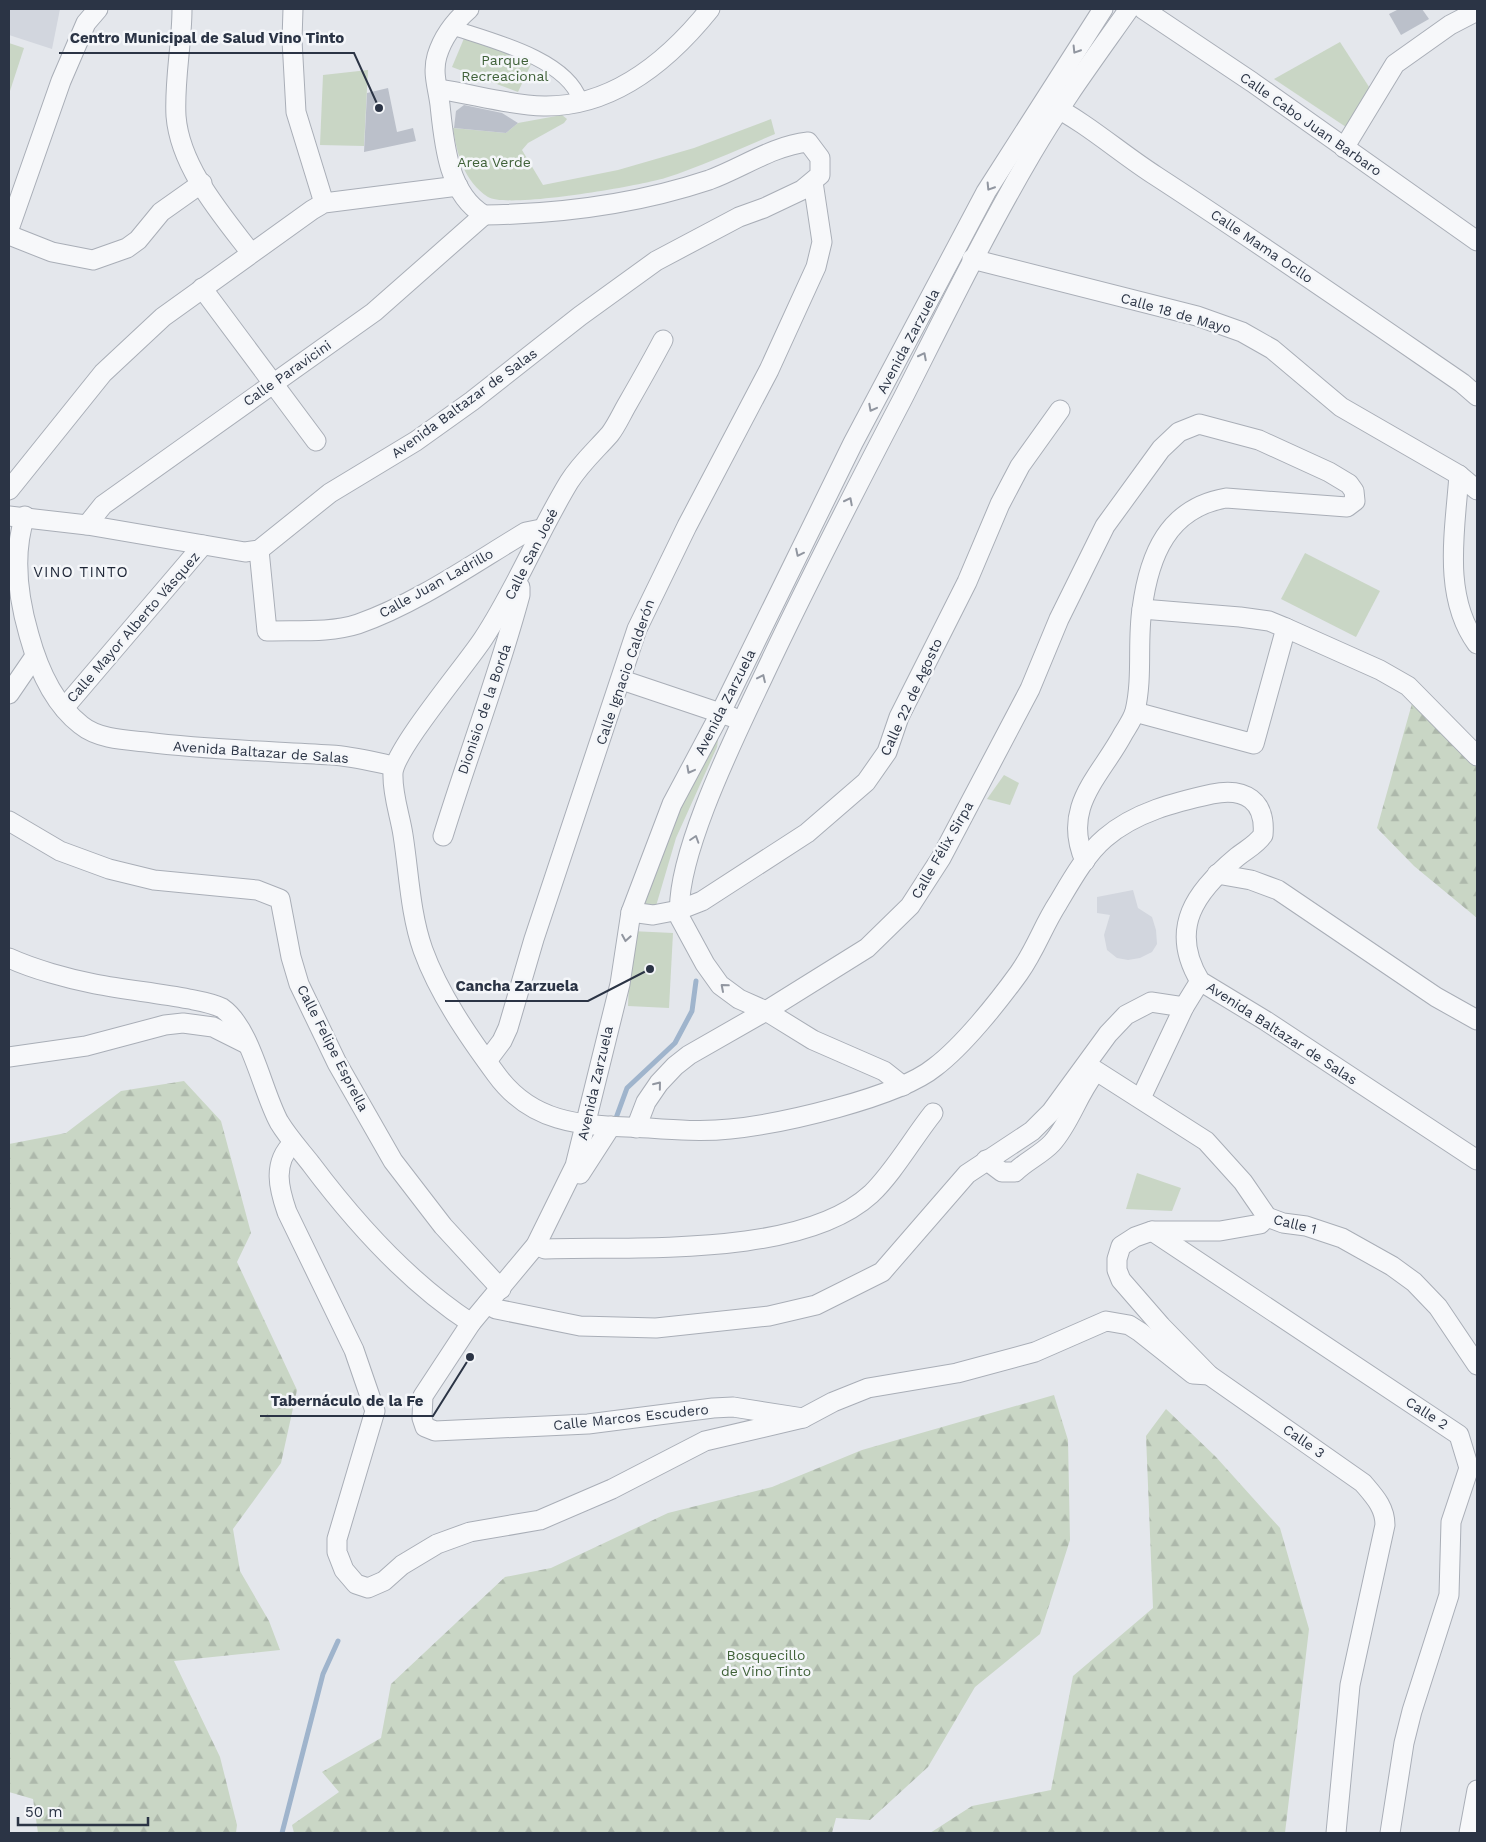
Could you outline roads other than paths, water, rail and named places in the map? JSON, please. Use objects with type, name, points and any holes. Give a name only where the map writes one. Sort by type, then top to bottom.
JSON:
[{"type":"street","points":[[9,229],[61,81],[86,22],[98,9]]},
{"type":"street","points":[[182,9],[176,116],[182,145],[202,183],[252,253]]},
{"type":"street","points":[[293,9],[292,40],[296,112],[324,203]]},
{"type":"street","points":[[469,9],[451,27],[437,56],[434,72],[438,89],[442,130],[458,186],[468,203],[484,215],[568,210],[631,199],[709,180],[787,144],[808,142],[820,158],[820,175],[813,182]]},
{"type":"street","points":[[438,89],[545,106],[580,100],[619,88],[647,73],[672,50],[710,9]]},
{"type":"street","name":"Avenida Zarzuela","points":[[679,910],[686,870],[703,816],[742,722],[841,516],[972,258],[1103,9]]},
{"type":"street","name":"Avenida Zarzuela","points":[[425,1424],[423,1396],[471,1323],[492,1307],[501,1289],[540,1247],[575,1166],[584,1123],[620,984],[631,912],[672,804],[721,712],[853,443],[986,192],[1051,106],[1129,9]]},
{"type":"street","name":"Calle Cabo Juan Barbaro","points":[[1143,9],[1477,240]]},
{"type":"street","points":[[1344,148],[1395,64],[1450,25],[1477,11]]},
{"type":"street","points":[[451,27],[518,50],[540,61],[573,85],[580,100]]},
{"type":"street","name":"Calle Mama Ocllo","points":[[1051,106],[1247,235],[1462,383],[1477,396]]},
{"type":"street","name":"Avenida Baltazar de Salas","points":[[17,516],[87,525],[244,552],[259,550],[330,493],[416,441],[472,401],[580,316],[656,261],[739,217],[764,208],[802,190],[813,182]]},
{"type":"street","name":"Calle Ignacio Calderón","points":[[487,1061],[502,1041],[508,1028],[581,795],[622,680],[637,629],[654,591],[769,370],[816,267],[822,242],[813,182]]},
{"type":"street","points":[[9,235],[52,252],[93,260],[127,248],[138,240],[162,212],[202,183]]},
{"type":"street","points":[[9,490],[104,373],[162,317],[324,203],[458,186]]},
{"type":"street","name":"Calle Paravicini","points":[[87,525],[103,505],[374,312],[484,215]]},
{"type":"street","name":"Calle 18 de Mayo","points":[[972,258],[1197,316],[1242,332],[1272,349],[1341,406],[1459,475],[1477,490]]},
{"type":"street","points":[[202,288],[316,440]]},
{"type":"street","name":"Calle San José","points":[[394,766],[414,733],[479,646],[516,583],[541,529],[572,477],[592,450],[612,432],[664,340]]},
{"type":"street","name":"Calle 22 de Agosto","points":[[631,912],[653,915],[679,910],[709,897],[807,832],[851,796],[874,772],[887,752],[899,717],[967,582],[1000,504],[1020,466],[1060,410]]},
{"type":"street","name":"Calle Félix Sirpa","points":[[636,1128],[646,1102],[659,1083],[675,1066],[689,1055],[766,1011],[866,948],[910,906],[941,858],[1030,688],[1059,619],[1105,526],[1162,449],[1179,432],[1199,424],[1222,428],[1259,440],[1329,472],[1349,484],[1354,491],[1355,500],[1347,507],[1226,498],[1209,501],[1195,507],[1168,532],[1152,559],[1142,609]]},
{"type":"street","points":[[1459,475],[1454,551],[1455,595],[1469,617],[1477,644]]},
{"type":"street","name":"Avenida Baltazar de Salas","points":[[17,516],[22,527],[18,560],[19,600],[35,656],[51,690],[64,708],[82,726],[95,733],[110,737],[206,749],[333,755],[394,766],[395,796],[416,923],[423,948],[441,989],[487,1061],[519,1100],[561,1121],[636,1128],[732,1129],[773,1122],[850,1103],[903,1086],[935,1068],[985,1015],[1018,974],[1040,942],[1056,906],[1103,839],[1143,815],[1206,795],[1223,792],[1251,798],[1262,810],[1265,821],[1263,835],[1259,841],[1218,874],[1203,889],[1188,917],[1187,944],[1194,971],[1200,981],[1266,1020],[1477,1160]]},
{"type":"street","name":"Calle Juan Ladrillo","points":[[259,550],[267,632],[335,629],[358,624],[411,600],[526,532],[541,529]]},
{"type":"street","name":"Calle Mayor Alberto Vásquez","points":[[64,708],[203,545]]},
{"type":"street","name":"Dionisio de la Borda","points":[[442,836],[471,744],[504,655],[520,596],[519,586],[516,583]]},
{"type":"street","points":[[1086,861],[1079,835],[1081,806],[1085,792],[1117,746],[1135,712],[1142,609],[1259,620],[1286,628],[1380,670],[1408,686],[1477,756]]},
{"type":"street","points":[[1135,712],[1254,744],[1286,628]]},
{"type":"street","points":[[9,694],[35,656]]},
{"type":"street","points":[[622,680],[721,712],[742,722]]},
{"type":"street","name":"Calle Felipe Esprella","points":[[9,821],[60,851],[109,869],[154,880],[257,890],[280,899],[291,958],[299,984],[337,1063],[393,1161],[449,1233],[501,1289]]},
{"type":"street","points":[[1218,874],[1251,880],[1278,890],[1436,997],[1477,1020]]},
{"type":"street","points":[[679,910],[684,927],[720,985],[739,999],[766,1011],[813,1040],[884,1072],[903,1086]]},
{"type":"street","points":[[9,958],[21,964],[95,984],[152,992],[222,1008],[237,1024],[279,1122],[294,1143],[364,1228],[392,1258],[432,1296],[471,1323]]},
{"type":"street","points":[[1140,1098],[1184,1006],[1200,981]]},
{"type":"street","points":[[986,1160],[1002,1172],[1015,1172],[1050,1145],[1063,1129],[1108,1034],[1126,1015],[1150,1002],[1184,1006]]},
{"type":"street","points":[[9,1057],[86,1046],[165,1025],[183,1023],[213,1027],[246,1044]]},
{"type":"street","points":[[492,1307],[580,1326],[656,1328],[769,1316],[816,1305],[882,1272],[967,1174],[1032,1131],[1092,1068]]},
{"type":"street","name":"Calle 1","points":[[1092,1068],[1206,1141],[1243,1182],[1267,1217],[1283,1223],[1306,1226],[1342,1238],[1392,1266],[1414,1282],[1438,1306],[1477,1365]]},
{"type":"street","points":[[540,1247],[693,1246],[789,1232],[822,1222],[855,1206],[870,1194],[933,1113]]},
{"type":"street","points":[[425,1424],[436,1386],[492,1307],[540,1247],[586,1163],[611,1126]]},
{"type":"street","points":[[294,1143],[288,1148],[281,1163],[278,1189],[287,1212],[354,1350],[372,1397],[375,1417],[337,1539],[337,1552],[344,1570],[356,1584],[368,1588],[384,1581],[411,1559],[448,1540],[470,1532],[540,1520],[612,1490],[705,1441],[803,1418],[850,1394],[957,1372],[1035,1352],[1106,1322],[1129,1326],[1140,1332],[1174,1362],[1193,1374],[1209,1374]]},
{"type":"street","name":"Calle 3","points":[[1267,1217],[1260,1224],[1220,1231],[1152,1231],[1135,1237],[1121,1246],[1117,1258],[1117,1270],[1121,1280],[1161,1326],[1209,1374],[1363,1483],[1377,1500],[1385,1514],[1385,1524],[1350,1685],[1336,1833]]},
{"type":"street","name":"Calle 2","points":[[1152,1231],[1459,1435],[1469,1468],[1451,1522],[1449,1595],[1412,1711],[1404,1743],[1390,1833]]},
{"type":"street","name":"Calle Marcos Escudero","points":[[425,1424],[435,1432],[588,1424],[733,1407],[803,1418]]},
{"type":"street","points":[[1469,1833],[1477,1790]]},
{"type":"waterway","points":[[616,1118],[627,1088],[675,1043],[692,1011],[696,981]]},
{"type":"waterway","points":[[282,1833],[323,1674],[338,1641]]},
{"type":"place","name":"Centro Municipal de Salud Vino Tinto","points":[[379,108]]},
{"type":"place","name":"Cancha Zarzuela","points":[[650,969]]},
{"type":"place","name":"Tabernáculo de la Fe","points":[[470,1357]]},
{"type":"district","name":"VINO TINTO","points":[[81,572]]},
{"type":"park label","name":"Parque Recreacional","points":[[505,68]]},
{"type":"park label","name":"Area Verde","points":[[494,162]]},
{"type":"park label","name":"Bosquecillo de Vino Tinto","points":[[766,1664]]}]
